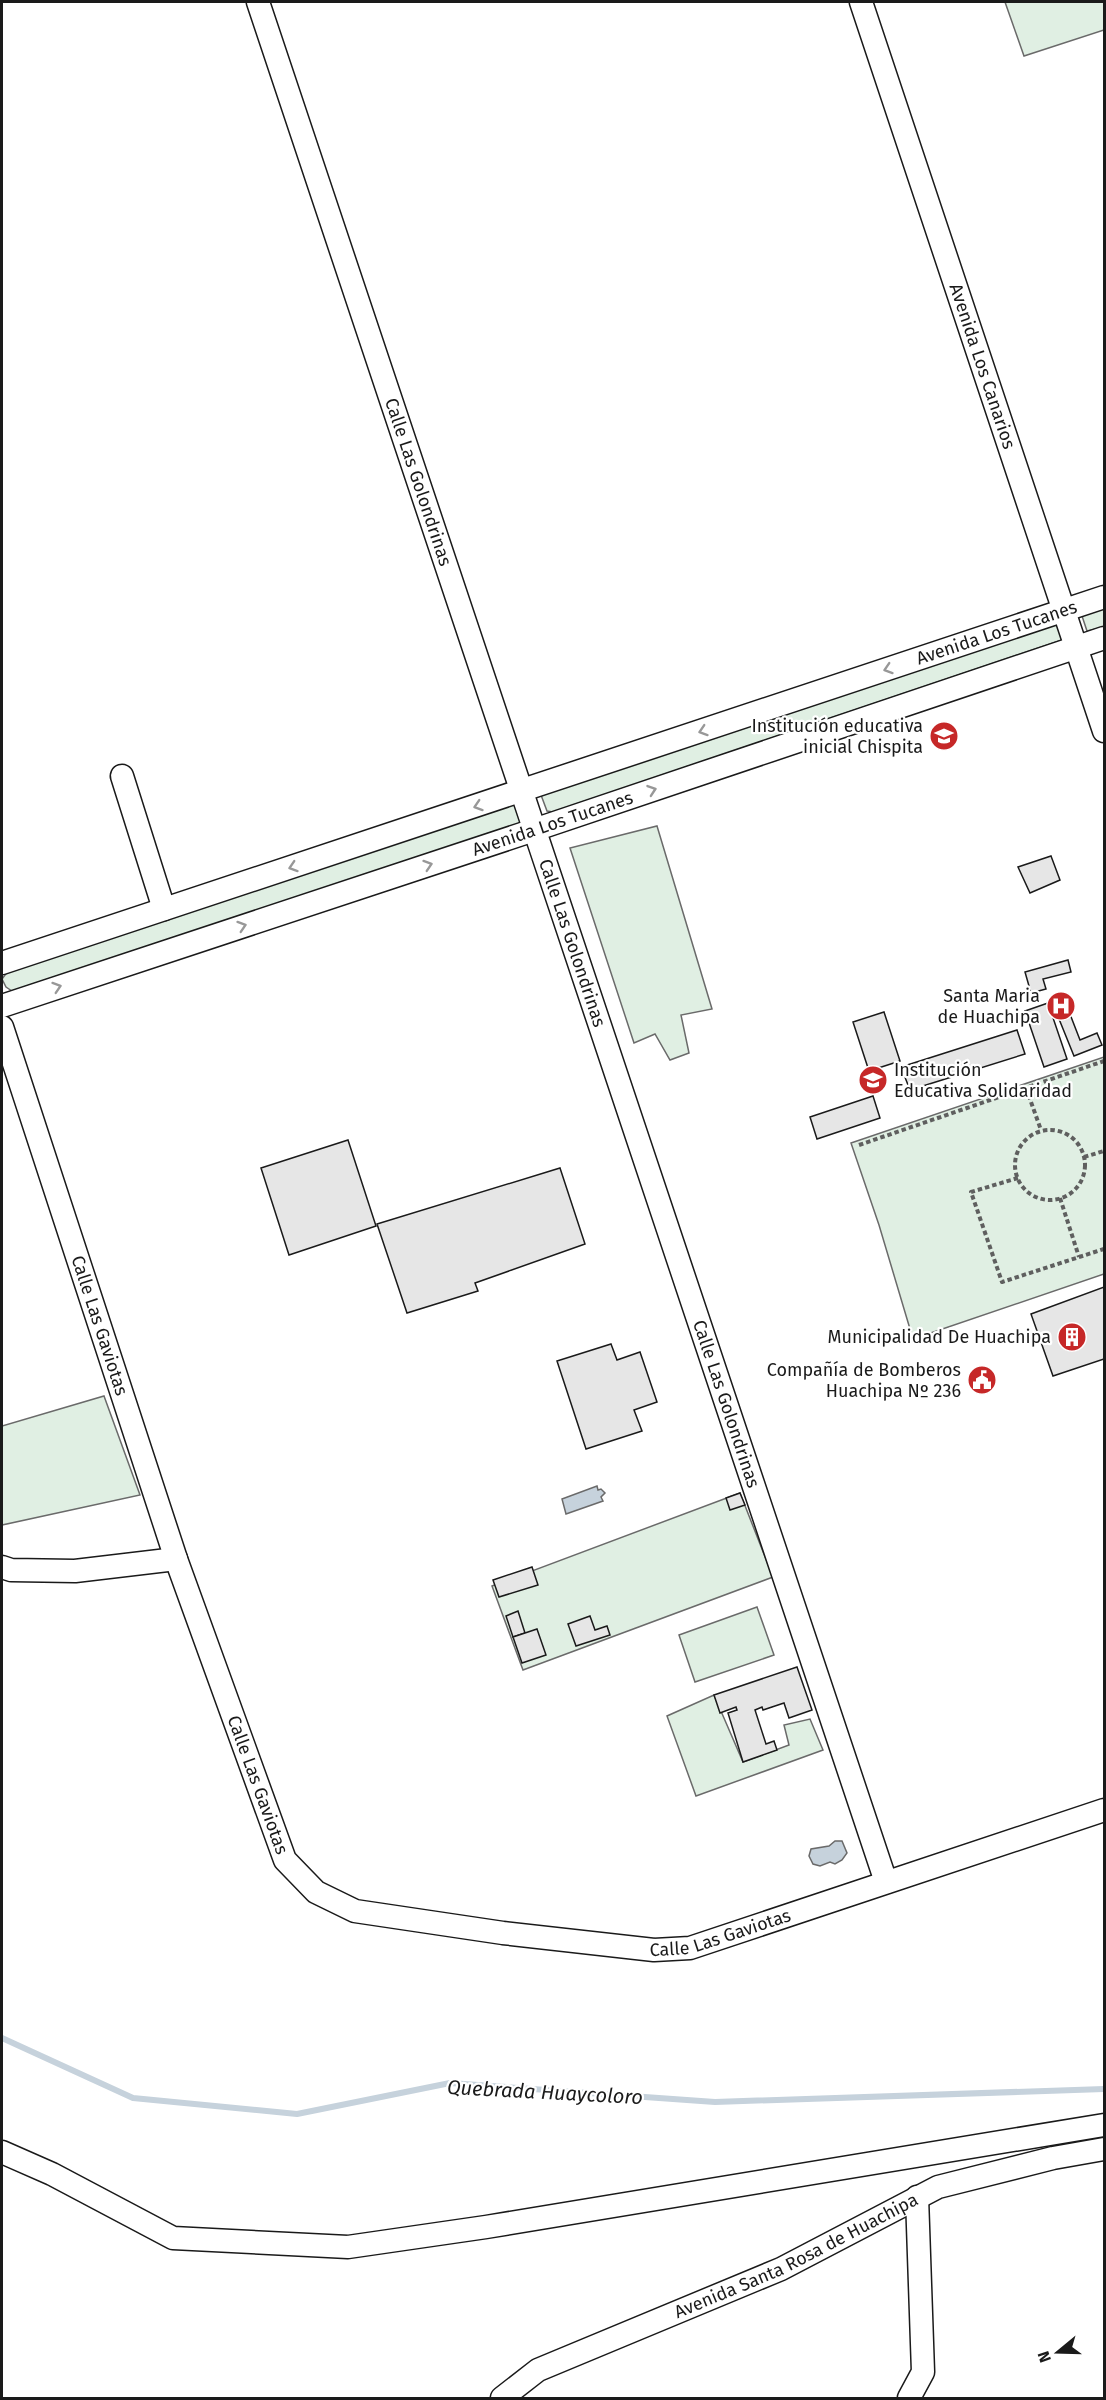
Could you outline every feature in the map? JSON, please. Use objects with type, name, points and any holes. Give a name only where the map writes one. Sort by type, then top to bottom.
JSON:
[{"type":"street","name":"Calle Las Golondrinas","points":[[258,2],[886,1882]]},
{"type":"street","name":"Avenida Los Canarios","points":[[861,2],[1104,731]]},
{"type":"street","name":"Avenida Los Tucanes","points":[[2,963],[1104,597]]},
{"type":"street","name":"Avenida Los Tucanes","points":[[2,1005],[534,830],[1104,638]]},
{"type":"street","points":[[122,776],[164,909]]},
{"type":"street","name":"Calle Las Gaviotas","points":[[2,1027],[176,1559],[285,1860],[316,1892],[355,1911],[504,1933],[654,1950],[690,1948],[762,1926],[886,1882],[1104,1810]]},
{"type":"street","points":[[2,1567],[11,1570],[75,1570],[176,1559]]},
{"type":"street","points":[[2,2152],[52,2174],[173,2238],[348,2247],[486,2227],[1104,2124]]},
{"type":"street","name":"Avenida Santa Rosa de Huachipa","points":[[502,2398],[537,2370],[781,2269],[938,2187],[1053,2158],[1104,2149]]},
{"type":"street","points":[[909,2398],[923,2372],[917,2197]]},
{"type":"path","points":[[859,1145],[1104,1061]]},
{"type":"path","points":[[1026,1088],[1041,1130]]},
{"type":"path","points":[[1052,1129],[1073,1138],[1080,1146],[1084,1157],[1085,1169],[1082,1180],[1075,1190],[1060,1198],[1041,1199],[1030,1194],[1018,1178],[1015,1164],[1022,1143],[1041,1130],[1052,1129]]},
{"type":"path","points":[[1084,1157],[1104,1151]]},
{"type":"path","points":[[1018,1178],[971,1192],[1002,1282],[1104,1249]]},
{"type":"path","points":[[1060,1198],[1079,1257]]},
{"type":"green space","points":[[1005,2],[1104,2],[1104,30],[1024,56]]},
{"type":"green space","points":[[1104,606],[1104,627],[1087,631],[1082,616]]},
{"type":"green space","points":[[1058,622],[1062,640],[553,812],[547,811],[541,795]]},
{"type":"green space","points":[[513,803],[522,821],[516,825],[12,991],[6,987],[2,979],[8,971]]},
{"type":"green space","points":[[657,826],[712,1009],[681,1015],[689,1053],[670,1060],[655,1034],[634,1043],[570,848]]},
{"type":"green space","points":[[1104,1057],[1104,1274],[913,1339],[879,1225],[851,1143]]},
{"type":"green space","points":[[104,1396],[140,1495],[2,1525],[2,1426]]},
{"type":"green space","points":[[740,1493],[773,1577],[523,1670],[492,1586]]},
{"type":"green space","points":[[757,1607],[774,1655],[695,1682],[679,1635]]},
{"type":"green space","points":[[714,1695],[743,1762],[789,1745],[784,1725],[810,1719],[823,1750],[696,1796],[667,1716]]},
{"type":"shaded area","points":[[597,1486],[598,1490],[601,1489],[605,1493],[601,1497],[603,1501],[566,1514],[562,1499]]},
{"type":"shaded area","points":[[835,1841],[842,1841],[847,1853],[842,1860],[835,1864],[830,1862],[820,1866],[813,1864],[809,1856],[811,1849],[829,1846]]},
{"type":"building","points":[[1051,856],[1060,880],[1030,893],[1018,867]]},
{"type":"building","points":[[1068,960],[1071,972],[1043,979],[1046,989],[1031,993],[1025,972]]},
{"type":"building","points":[[1048,1003],[1067,1059],[1044,1067],[1025,1011]]},
{"type":"building","points":[[1068,1009],[1080,1040],[1097,1033],[1102,1045],[1074,1056],[1057,1014]]},
{"type":"building","points":[[884,1012],[900,1061],[869,1071],[853,1022]]},
{"type":"building","points":[[1017,1030],[1025,1054],[910,1090],[901,1067]]},
{"type":"building","points":[[873,1096],[880,1118],[817,1139],[810,1117]]},
{"type":"building","points":[[348,1140],[376,1226],[289,1255],[261,1168]]},
{"type":"building","points":[[560,1168],[585,1244],[475,1283],[478,1291],[407,1313],[377,1224]]},
{"type":"building","name":"Municipalidad De Huachipa","points":[[1104,1287],[1104,1359],[1053,1376],[1031,1314]]},
{"type":"building","points":[[611,1344],[617,1360],[640,1352],[657,1402],[634,1410],[642,1431],[586,1449],[557,1361]]},
{"type":"building","points":[[740,1493],[745,1505],[730,1510],[726,1498]]},
{"type":"building","points":[[532,1567],[538,1585],[499,1597],[493,1580]]},
{"type":"building","points":[[518,1611],[525,1633],[513,1637],[506,1616]]},
{"type":"building","points":[[590,1616],[595,1630],[607,1626],[610,1635],[576,1646],[568,1624]]},
{"type":"building","points":[[537,1629],[546,1655],[522,1663],[513,1637]]},
{"type":"building","points":[[797,1667],[812,1710],[789,1718],[784,1703],[763,1710],[762,1707],[755,1710],[766,1744],[774,1741],[777,1750],[743,1762],[728,1713],[737,1710],[736,1707],[720,1713],[714,1695]]},
{"type":"waterway","name":"Quebrada Huaycoloro","points":[[2,2038],[133,2098],[297,2114],[450,2083],[715,2102],[1104,2089]]},
{"type":"place","name":"Institución educativa inicial Chispita","points":[[944,736]]},
{"type":"place","name":"Santa Maria de Huachipa","points":[[1061,1006]]},
{"type":"place","name":"Institución Educativa Solidaridad","points":[[873,1080]]},
{"type":"place","name":"Municipalidad De Huachipa","points":[[1072,1337]]},
{"type":"place","name":"Compañía de Bomberos Huachipa Nº 236","points":[[982,1380]]}]
